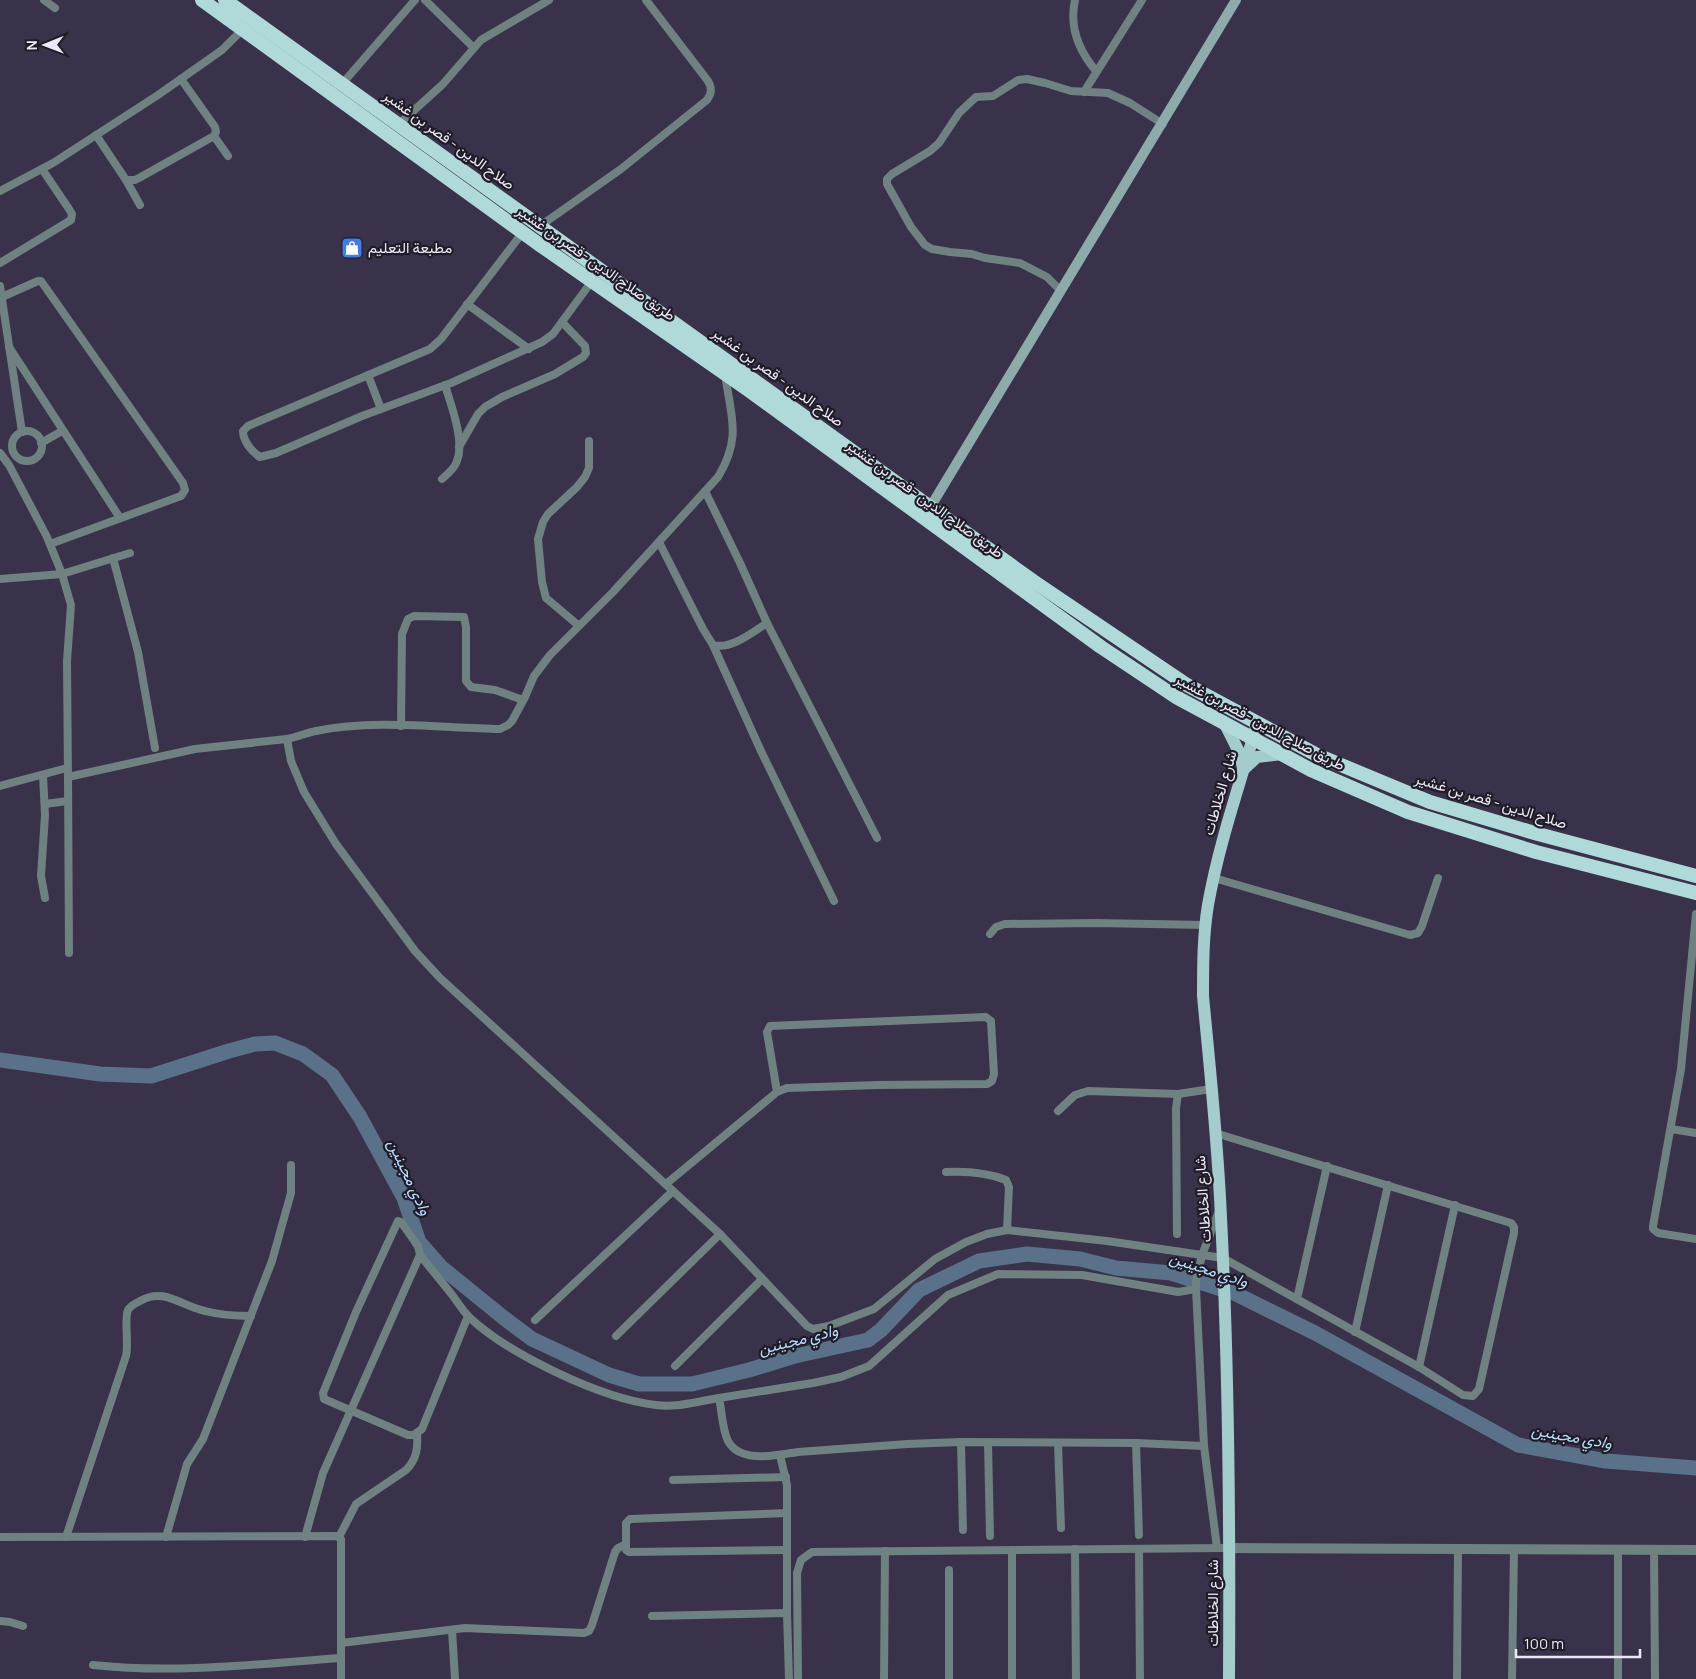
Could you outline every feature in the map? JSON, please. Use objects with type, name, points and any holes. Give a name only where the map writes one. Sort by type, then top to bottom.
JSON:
[{"type":"highway","name":"طريق صلاح الدين -قصر بن غشير","points":[[202,0],[523,232],[725,374],[1100,647],[1176,697],[1282,754],[1363,793],[1408,812],[1442,824],[1573,862],[1696,893]]},
{"type":"highway","name":"صلاح الدين - قصر بن غشير","points":[[225,0],[1033,581],[1186,685],[1317,755],[1430,802],[1538,834],[1696,876]]},
{"type":"highway","points":[[1176,697],[1186,685]]},
{"type":"main road","points":[[931,506],[1236,0]]},
{"type":"main road","points":[[1224,722],[1240,754],[1244,770]]},
{"type":"main road","name":"شارع الخلاطات","points":[[1229,1679],[1230,1548],[1226,1321],[1221,1206],[1203,965],[1206,925],[1214,878],[1257,724]]},
{"type":"main road","points":[[1244,770],[1257,757],[1282,754]]},
{"type":"street","points":[[44,0],[55,8]]},
{"type":"street","points":[[342,84],[415,0]]},
{"type":"street","points":[[425,0],[474,48]]},
{"type":"street","points":[[399,124],[443,84],[481,40],[549,0]]},
{"type":"street","points":[[540,226],[621,169],[710,96],[711,86],[646,0]]},
{"type":"street","points":[[1075,0],[1072,21],[1076,35],[1084,56],[1096,71]]},
{"type":"street","points":[[1084,92],[1142,0]]},
{"type":"street","points":[[0,191],[42,169],[181,79],[222,50],[243,30]]},
{"type":"street","points":[[126,180],[139,178],[214,136],[216,132],[215,127],[181,79]]},
{"type":"street","points":[[1061,291],[1047,277],[1020,263],[932,249],[925,245],[911,227],[887,184],[887,178],[930,151],[939,143],[959,113],[976,97],[993,96],[1018,80],[1027,79],[1071,91],[1108,93],[1163,124]]},
{"type":"street","points":[[96,135],[140,205]]},
{"type":"street","points":[[214,136],[228,156]]},
{"type":"street","points":[[0,263],[71,220],[72,214],[42,169]]},
{"type":"street","points":[[523,232],[441,339],[430,349],[248,426],[243,431],[243,437],[254,453],[260,457],[267,456],[445,385],[529,349],[553,334],[592,281]]},
{"type":"street","points":[[2,297],[42,281],[183,483],[185,490],[181,496],[50,544]]},
{"type":"street","points":[[0,286],[22,432]]},
{"type":"street","points":[[467,304],[529,349]]},
{"type":"street","points":[[459,447],[478,414],[485,407],[502,397],[555,374],[586,353],[585,346],[562,322]]},
{"type":"street","points":[[9,347],[120,518]]},
{"type":"street","points":[[0,786],[43,775],[195,749],[287,739],[316,731],[332,729],[401,726],[500,729],[508,725],[512,721],[534,676],[550,655],[613,592],[718,477],[729,456],[734,431],[725,374]]},
{"type":"street","points":[[368,375],[381,409]]},
{"type":"street","points":[[442,478],[450,472],[457,461],[459,447],[457,424],[445,385]]},
{"type":"street","points":[[41,443],[62,431]]},
{"type":"street","points":[[22,432],[34,433],[39,437],[41,443],[40,452],[35,459],[26,462],[17,458],[12,452],[15,436],[22,432]]},
{"type":"street","points":[[578,625],[546,598],[542,582],[538,539],[542,522],[548,514],[585,477],[589,468],[589,441]]},
{"type":"street","points":[[0,453],[9,465],[50,544],[62,574],[71,605],[67,670],[69,953]]},
{"type":"street","points":[[9,465],[17,458]]},
{"type":"street","points":[[705,491],[767,623],[877,838]]},
{"type":"street","points":[[659,542],[713,645],[761,751],[834,901]]},
{"type":"street","points":[[0,580],[62,574],[130,553]]},
{"type":"street","points":[[113,558],[138,652],[155,748]]},
{"type":"street","points":[[401,726],[402,634],[408,619],[414,616],[464,617],[466,627],[466,681],[470,687],[495,690],[523,700]]},
{"type":"street","points":[[713,645],[719,646],[740,639],[767,623]]},
{"type":"street","points":[[287,739],[291,761],[304,792],[336,844],[415,951],[440,978],[720,1234],[807,1326],[818,1329],[848,1320],[874,1309],[934,1260],[966,1242],[987,1234],[1007,1230],[1108,1241],[1223,1258],[1419,1367],[1463,1396],[1473,1396],[1478,1390],[1514,1234],[1514,1227],[1511,1223],[1215,1133]]},
{"type":"street","points":[[43,775],[45,804],[41,876],[45,898]]},
{"type":"street","points":[[45,804],[68,802]]},
{"type":"street","points":[[1214,878],[1410,935],[1418,933],[1422,926],[1438,878]]},
{"type":"street","points":[[1696,914],[1681,1069],[1653,1229],[1658,1233],[1696,1239]]},
{"type":"street","points":[[990,934],[996,928],[1005,924],[1206,925]]},
{"type":"street","points":[[666,1184],[777,1092],[791,1087],[987,1084],[992,1081],[994,1074],[990,1021],[986,1017],[770,1026],[767,1032],[777,1092]]},
{"type":"street","points":[[1058,1111],[1075,1094],[1088,1091],[1178,1094],[1211,1089]]},
{"type":"street","points":[[1177,1234],[1176,1108],[1178,1094]]},
{"type":"street","points":[[1671,1129],[1696,1133]]},
{"type":"street","points":[[166,1537],[187,1464],[203,1439],[272,1261],[291,1193],[291,1165]]},
{"type":"street","points":[[1297,1299],[1327,1166]]},
{"type":"street","points":[[946,1172],[970,1171],[1006,1180],[1008,1188],[1007,1230]]},
{"type":"street","points":[[1355,1332],[1388,1185]]},
{"type":"street","points":[[535,1320],[674,1191]]},
{"type":"street","points":[[1419,1367],[1455,1205]]},
{"type":"street","points":[[1216,1548],[1204,1446],[1196,1280],[1202,1256],[1221,1206]]},
{"type":"street","points":[[468,1316],[422,1429],[417,1433],[408,1435],[324,1399],[324,1393],[360,1304],[398,1221],[401,1222],[418,1246],[420,1255],[468,1316],[505,1345],[567,1377],[616,1396],[656,1405],[675,1406],[842,1377],[869,1366],[948,1295],[998,1274],[1082,1275],[1178,1292],[1196,1290]]},
{"type":"street","points":[[616,1336],[720,1234]]},
{"type":"street","points":[[305,1537],[322,1473],[420,1255]]},
{"type":"street","points":[[675,1366],[762,1279]]},
{"type":"street","points":[[66,1537],[126,1356],[128,1344],[127,1314],[129,1308],[147,1297],[162,1295],[203,1311],[251,1316]]},
{"type":"street","points":[[719,1398],[728,1442],[734,1449],[748,1455],[780,1455],[828,1449],[961,1442],[1136,1443],[1204,1446]]},
{"type":"street","points":[[339,1537],[356,1504],[410,1466],[417,1452],[417,1433]]},
{"type":"street","points":[[961,1442],[963,1530]]},
{"type":"street","points":[[988,1443],[990,1536]]},
{"type":"street","points":[[1058,1443],[1061,1528]]},
{"type":"street","points":[[1136,1443],[1139,1535]]},
{"type":"street","points":[[780,1455],[786,1477],[789,1679]]},
{"type":"street","points":[[673,1480],[786,1477]]},
{"type":"street","points":[[787,1513],[630,1518],[626,1523],[626,1550],[628,1552],[787,1550]]},
{"type":"street","points":[[0,1537],[339,1537]]},
{"type":"street","points":[[339,1537],[342,1541],[341,1679]]},
{"type":"street","points":[[341,1642],[485,1628],[580,1633],[588,1630],[592,1625],[615,1552],[626,1544]]},
{"type":"street","points":[[1139,1548],[1140,1679]]},
{"type":"street","points":[[798,1679],[798,1567],[801,1560],[812,1552],[1139,1548],[1696,1550]]},
{"type":"street","points":[[1075,1549],[1076,1679]]},
{"type":"street","points":[[1457,1679],[1458,1549]]},
{"type":"street","points":[[1512,1679],[1514,1549]]},
{"type":"street","points":[[1012,1550],[1012,1679]]},
{"type":"street","points":[[1618,1550],[1618,1679]]},
{"type":"street","points":[[1654,1550],[1655,1679]]},
{"type":"street","points":[[884,1679],[885,1551]]},
{"type":"street","points":[[949,1570],[949,1679]]},
{"type":"street","points":[[652,1616],[787,1613]]},
{"type":"street","points":[[0,1620],[23,1626]]},
{"type":"street","points":[[452,1630],[455,1679]]},
{"type":"street","points":[[93,1664],[184,1668],[230,1667],[341,1658]]},
{"type":"waterway","name":"وادي مجينين","points":[[0,1060],[100,1074],[151,1076],[255,1044],[275,1043],[303,1054],[332,1075],[360,1117],[404,1198],[419,1242],[441,1267],[532,1339],[609,1375],[639,1384],[692,1384],[795,1356],[868,1340],[881,1330],[919,1290],[979,1261],[1027,1254],[1080,1259],[1116,1268],[1171,1273],[1234,1293],[1315,1333],[1518,1445],[1606,1461],[1696,1468]]},
{"type":"place","name":"مطبعة التعليم","points":[[352,248]]}]
